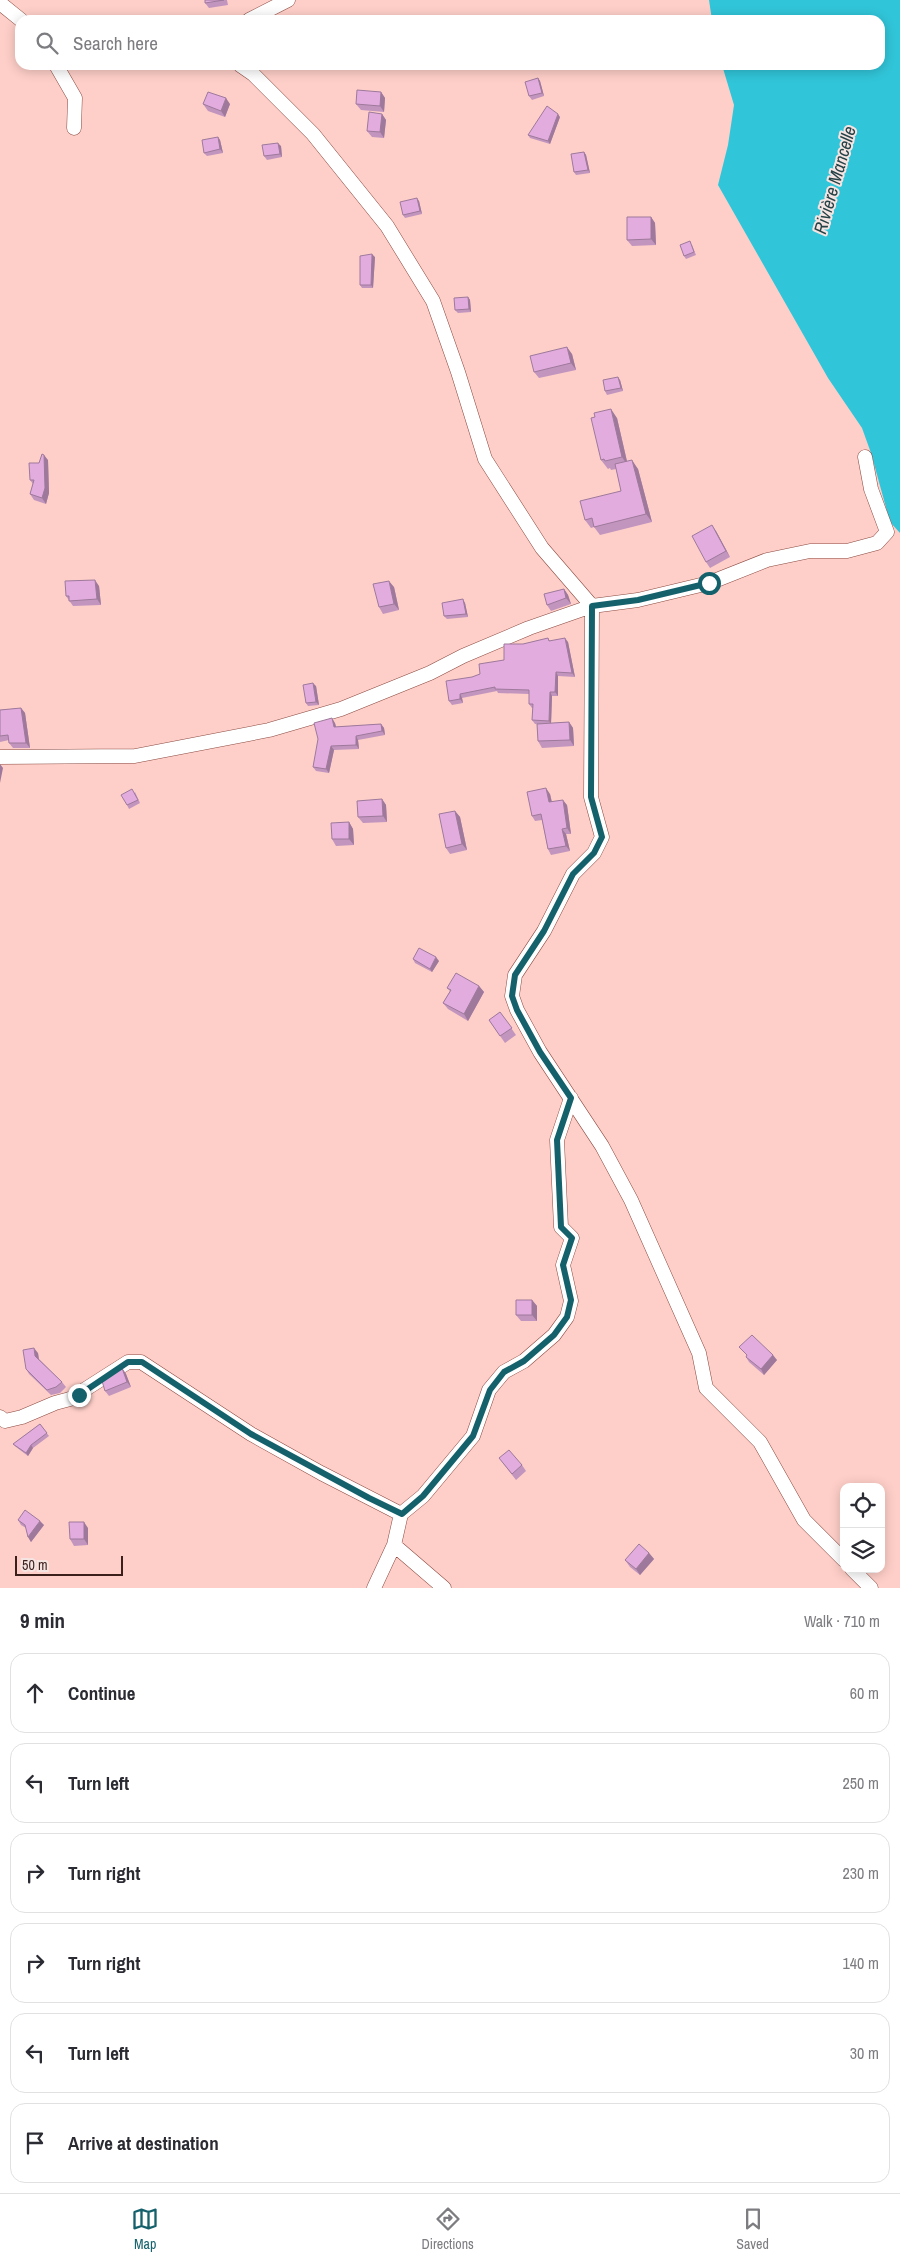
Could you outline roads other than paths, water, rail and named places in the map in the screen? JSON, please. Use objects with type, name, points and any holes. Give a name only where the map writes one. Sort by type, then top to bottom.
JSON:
[{"type":"street","points":[[259,15],[288,0]]},
{"type":"street","points":[[0,3],[15,15]]},
{"type":"street","points":[[59,70],[75,98],[74,128]]},
{"type":"street","points":[[247,70],[313,134],[387,226],[432,301],[458,372],[485,459],[542,548],[592,606],[591,797],[602,837],[594,853],[573,874],[544,931],[515,975],[512,996],[517,1010],[540,1052],[602,1146],[631,1200],[699,1353],[706,1388],[760,1442],[804,1520],[840,1556]]},
{"type":"street","points":[[0,757],[135,756],[269,730],[341,710],[430,673],[520,631],[592,606],[638,600],[709,583],[767,560],[810,551],[847,551],[876,543],[887,532],[871,489],[865,457]]},
{"type":"street","points":[[374,1588],[394,1545],[402,1514],[423,1496],[473,1436],[490,1390],[504,1372],[524,1361],[554,1335],[567,1317],[571,1300],[563,1265],[572,1238],[561,1227],[557,1140],[571,1098]]},
{"type":"street","points":[[0,1416],[5,1421],[22,1417],[55,1403],[70,1400],[128,1362],[142,1362],[251,1434],[361,1494],[402,1514]]},
{"type":"street","points":[[394,1545],[444,1588]]},
{"type":"street","points":[[856,1573],[871,1588]]},
{"type":"water","name":"Rivière Mancelle","points":[[709,0],[900,0],[900,533],[890,522],[862,428],[828,378],[718,185],[728,145],[734,105],[724,70],[885,70],[885,15],[711,15]]}]
